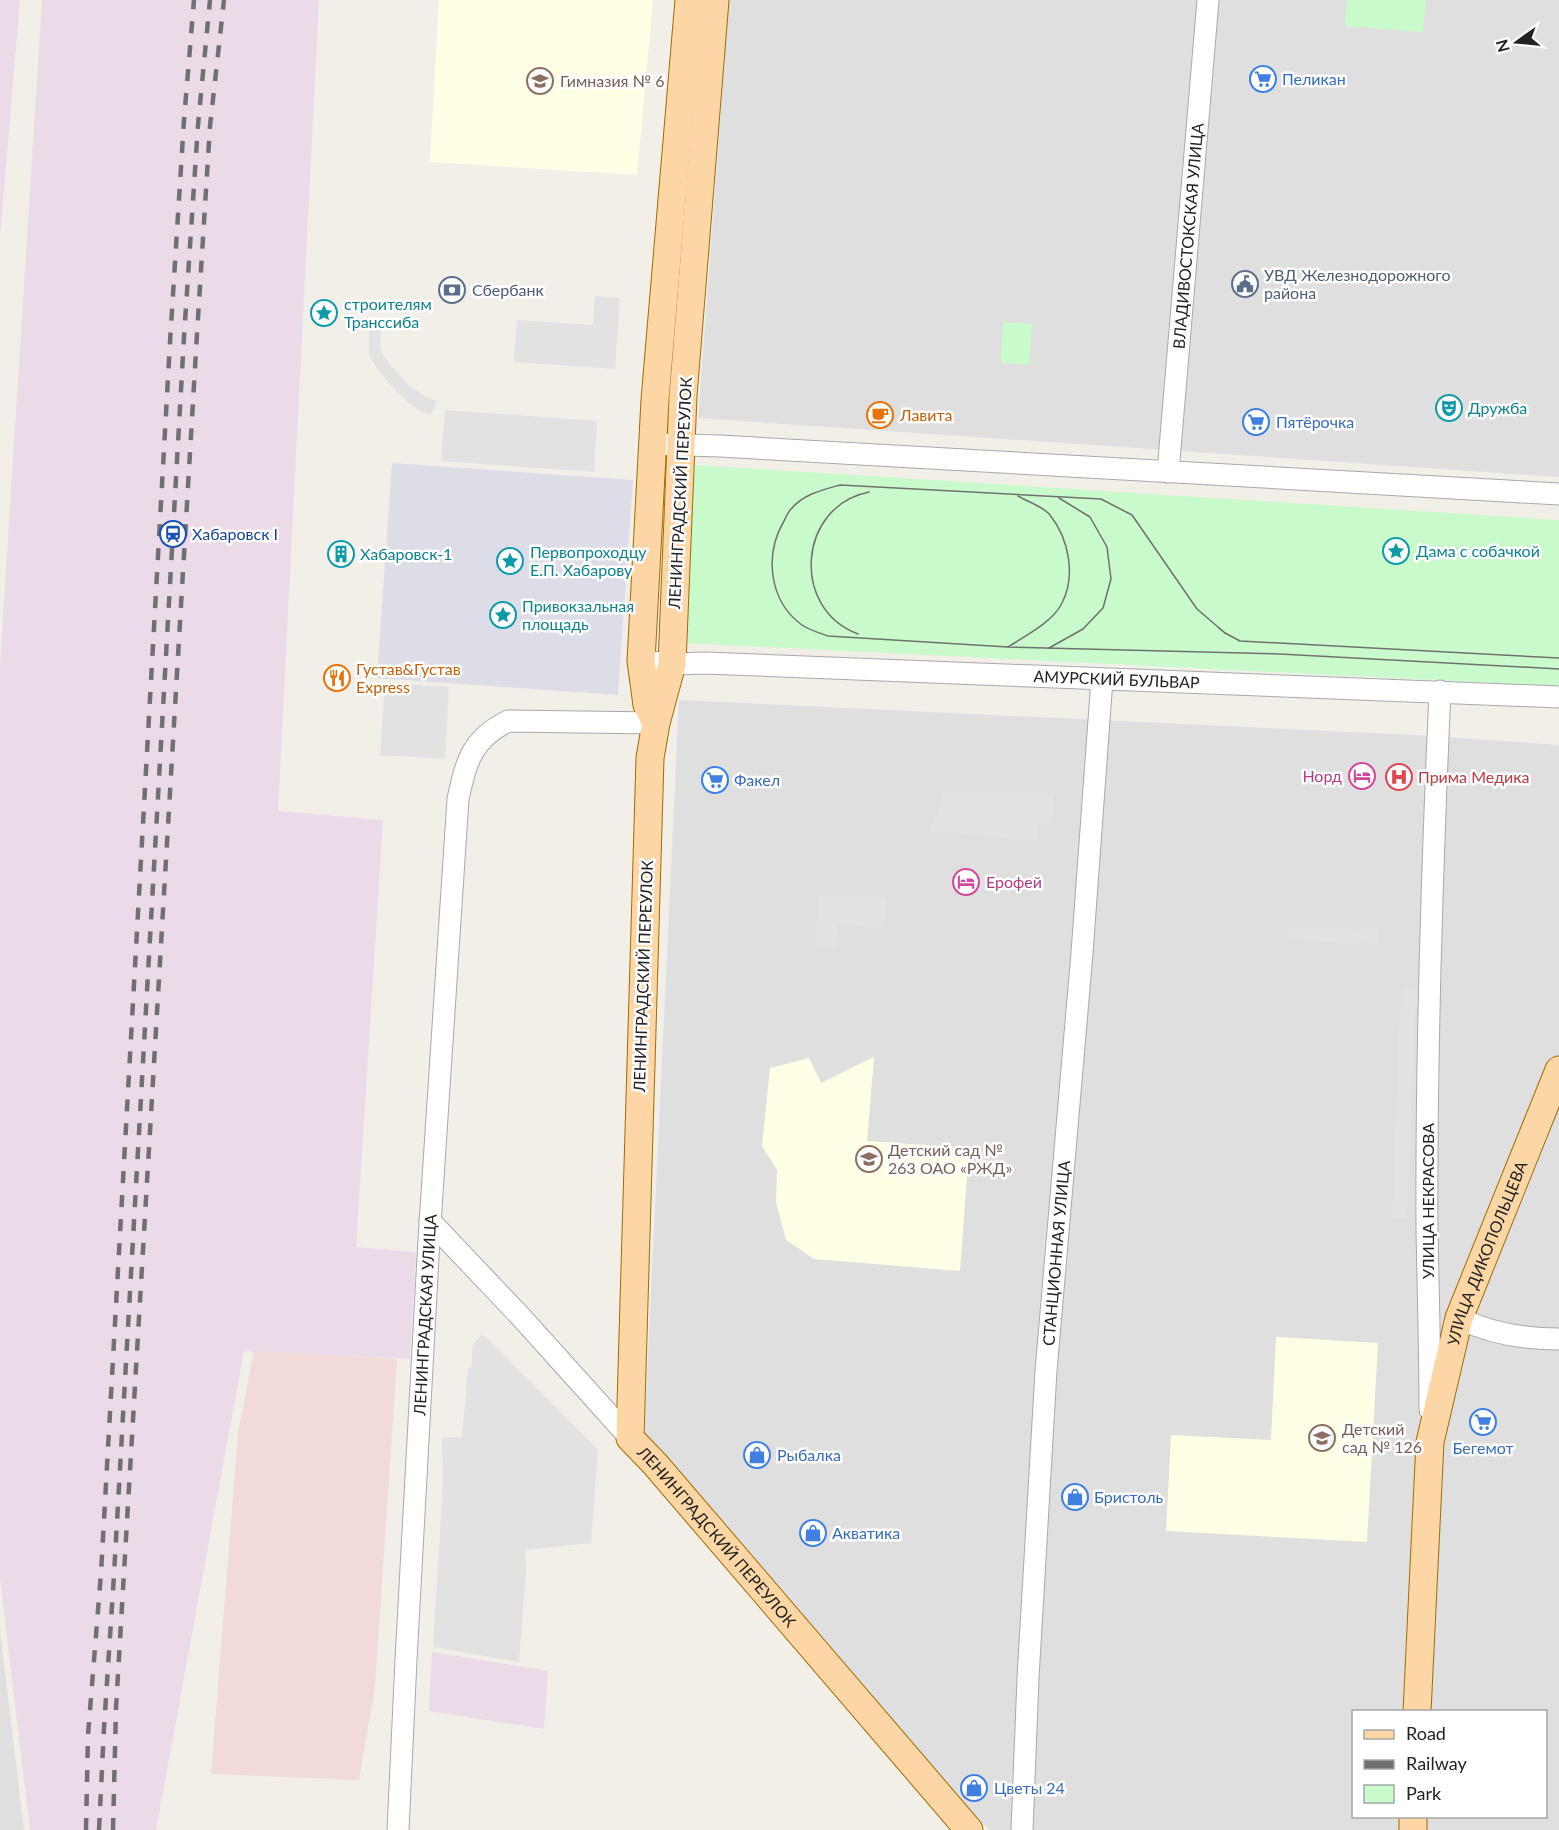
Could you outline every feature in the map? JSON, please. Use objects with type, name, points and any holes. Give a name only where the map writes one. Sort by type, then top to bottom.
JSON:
[{"type":"main road","name":"ЛЕНИНГРАДСКИЙ ПЕРЕУЛОК","points":[[656,723],[647,705],[641,662],[655,400],[689,0]]},
{"type":"main road","name":"ЛЕНИНГРАДСКИЙ ПЕРЕУЛОК","points":[[715,0],[683,396],[672,664],[656,723],[650,758],[630,1438],[655,1464],[969,1830]]},
{"type":"main road","name":"УЛИЦА ДИКОПОЛЬЦЕВА","points":[[1430,1442],[1459,1318],[1559,1070]]},
{"type":"main road","name":"УЛИЦА НЕКРАСОВА","points":[[1417,1710],[1430,1442]]},
{"type":"street","name":"ВЛАДИВОСТОКСКАЯ УЛИЦА","points":[[1168,472],[1208,0]]},
{"type":"street","points":[[652,444],[1559,494]]},
{"type":"street","name":"АМУРСКИЙ БУЛЬВАР","points":[[641,662],[1559,697]]},
{"type":"street","name":"СТАНЦИОННАЯ УЛИЦА","points":[[1022,1830],[1028,1678],[1046,1371],[1102,679]]},
{"type":"street","name":"УЛИЦА НЕКРАСОВА","points":[[1430,1442],[1427,1228],[1430,954],[1440,691]]},
{"type":"street","name":"ЛЕНИНГРАДСКАЯ УЛИЦА","points":[[398,1830],[430,1221],[458,799],[465,767],[474,747],[496,727],[507,721],[656,723]]},
{"type":"street","points":[[430,1221],[521,1317],[630,1438]]},
{"type":"street","points":[[1459,1318],[1476,1327],[1533,1339],[1559,1339]]},
{"type":"shaded area","points":[[0,0],[20,0],[0,237]]},
{"type":"shaded area","points":[[42,0],[319,0],[278,811],[383,820],[356,1247],[416,1252],[410,1359],[244,1351],[156,1830],[30,1830],[0,1579],[0,665]]},
{"type":"shaded area","name":"Гимназия № 6","points":[[439,0],[653,0],[637,175],[430,162]]},
{"type":"shaded area","points":[[729,0],[1559,0],[1559,477],[698,418]]},
{"type":"shaded area","points":[[595,296],[620,298],[615,369],[514,362],[517,320],[593,325]]},
{"type":"shaded area","points":[[369,321],[381,322],[380,349],[387,361],[409,386],[437,402],[430,416],[401,396],[377,369],[369,354]]},
{"type":"shaded area","points":[[445,410],[597,421],[594,472],[441,461]]},
{"type":"shaded area","name":"Привокзальная площадь","points":[[392,463],[633,480],[618,695],[377,678]]},
{"type":"shaded area","points":[[385,683],[449,687],[445,759],[380,755]]},
{"type":"shaded area","points":[[679,700],[1433,736],[1559,745],[1559,1830],[989,1830],[644,1442]]},
{"type":"shaded area","points":[[946,789],[1054,795],[1052,822],[1039,825],[1038,839],[929,833]]},
{"type":"shaded area","points":[[818,895],[886,898],[884,927],[838,924],[836,948],[815,947]]},
{"type":"shaded area","points":[[1289,925],[1378,930],[1377,944],[1288,939]]},
{"type":"shaded area","points":[[1404,988],[1419,989],[1419,1007],[1415,1012],[1407,1219],[1392,1219],[1400,1011],[1404,1006]]},
{"type":"shaded area","name":"Детский сад № 263 ОАО «РЖД»","points":[[874,1057],[867,1141],[969,1148],[960,1271],[814,1259],[786,1240],[776,1202],[777,1170],[762,1146],[770,1068],[809,1058],[821,1083]]},
{"type":"shaded area","points":[[483,1334],[598,1450],[591,1543],[525,1550],[526,1570],[519,1662],[433,1647],[443,1483],[442,1437],[462,1438],[468,1368],[471,1368],[473,1344]]},
{"type":"shaded area","name":"Детский сад № 126","points":[[1276,1337],[1378,1343],[1367,1542],[1166,1531],[1171,1435],[1271,1440]]},
{"type":"shaded area","points":[[254,1351],[397,1359],[375,1687],[359,1780],[211,1774],[238,1433]]},
{"type":"shaded area","points":[[0,1631],[24,1830],[0,1830]]},
{"type":"shaded area","points":[[432,1652],[548,1671],[544,1729],[429,1711]]},
{"type":"green space","points":[[1347,0],[1426,0],[1423,32],[1345,26]]},
{"type":"green space","points":[[1003,322],[1032,324],[1029,365],[1001,363]]},
{"type":"green space","points":[[694,465],[1559,520],[1559,686],[685,643]]},
{"type":"tram line","points":[[1225,633],[1197,609],[1132,515],[1101,499],[840,485],[814,493],[796,504],[786,516],[774,548],[773,577],[782,603],[802,625],[828,636],[1008,647],[1280,654],[1559,669]]},
{"type":"tram line","points":[[858,634],[836,621],[821,603],[813,582],[811,559],[816,536],[828,517],[845,501],[869,492]]},
{"type":"tram line","points":[[1008,647],[1038,628],[1058,610],[1069,581],[1066,546],[1057,525],[1044,510],[1018,496]]},
{"type":"tram line","points":[[1049,648],[1083,629],[1103,608],[1111,579],[1107,547],[1090,517],[1059,498]]},
{"type":"tram line","points":[[1219,628],[1240,641],[1559,658]]},
{"type":"railway","points":[[86,1830],[88,1735],[101,1573],[170,342],[194,0]]},
{"type":"railway","points":[[99,1830],[184,337],[198,125],[210,0]]},
{"type":"railway","points":[[113,1830],[116,1708],[197,334],[210,126],[224,0]]},
{"type":"place","name":"Пеликан","points":[[1263,79]]},
{"type":"place","name":"Гимназия № 6","points":[[540,81]]},
{"type":"place","name":"УВД Железнодорожного района","points":[[1245,284]]},
{"type":"place","name":"Сбербанк","points":[[452,290]]},
{"type":"place","name":"строителям Транссиба","points":[[324,313]]},
{"type":"place","name":"Дружба","points":[[1449,408]]},
{"type":"place","name":"Лавита","points":[[880,415]]},
{"type":"place","name":"Пятёрочка","points":[[1256,422]]},
{"type":"place","name":"Хабаровск I","points":[[173,534]]},
{"type":"place","name":"Дама с собачкой","points":[[1396,551]]},
{"type":"place","name":"Хабаровск-1","points":[[341,554]]},
{"type":"place","name":"Первопроходцу Е.П. Хабарову","points":[[510,561]]},
{"type":"place","name":"Привокзальная площадь","points":[[503,615]]},
{"type":"place","name":"Густав&Густав Express","points":[[337,678]]},
{"type":"place","name":"Норд","points":[[1362,776]]},
{"type":"place","name":"Прима Медика","points":[[1399,777]]},
{"type":"place","name":"Факел","points":[[715,780]]},
{"type":"place","name":"Ерофей","points":[[966,882]]},
{"type":"place","name":"Детский сад № 263 ОАО «РЖД»","points":[[869,1159]]},
{"type":"place","name":"Бегемот","points":[[1483,1422]]},
{"type":"place","name":"Детский сад № 126","points":[[1322,1438]]},
{"type":"place","name":"Рыбалка","points":[[757,1455]]},
{"type":"place","name":"Бристоль","points":[[1075,1497]]},
{"type":"place","name":"Акватика","points":[[813,1533]]},
{"type":"place","name":"Цветы 24","points":[[974,1788]]}]
